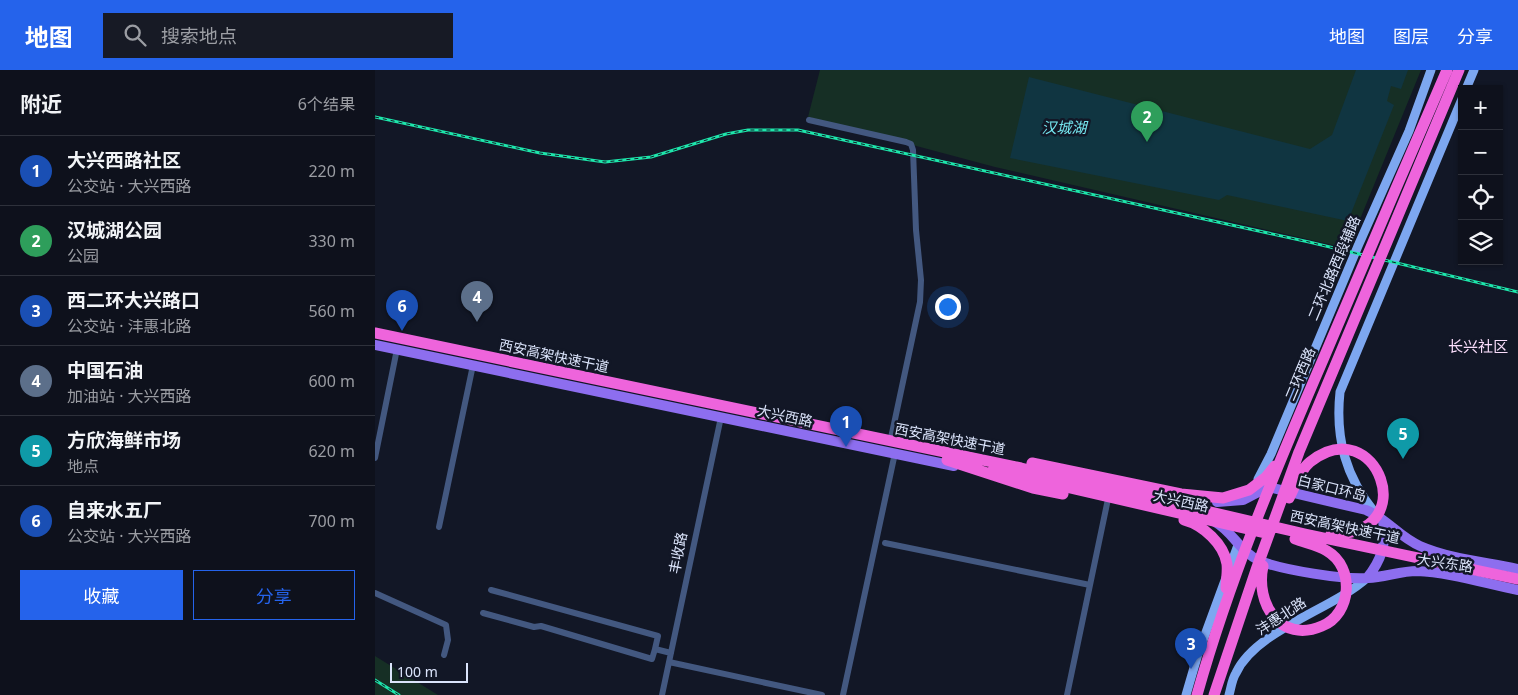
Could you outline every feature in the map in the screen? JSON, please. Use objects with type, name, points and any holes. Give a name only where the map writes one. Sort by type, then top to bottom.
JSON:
[{"type":"highway","name":"二环西路","points":[[1197,695],[1211,643],[1236,572],[1288,440],[1447,70]]},
{"type":"highway","points":[[1214,695],[1272,524],[1299,452],[1459,70]]},
{"type":"highway","name":"西安高架快速干道","points":[[375,333],[948,457],[1518,585]]},
{"type":"highway","name":"西安高架快速干道","points":[[375,340],[948,457]]},
{"type":"highway","points":[[948,457],[1035,464],[1181,494],[1223,498],[1249,490],[1266,477],[1281,456],[1288,440]]},
{"type":"highway","points":[[1333,450],[1344,450],[1355,452],[1373,463],[1382,480],[1383,495],[1380,510],[1366,527],[1345,534],[1300,536],[1327,551],[1337,560],[1346,578],[1345,595],[1338,614],[1322,627],[1310,630],[1298,630],[1282,625],[1271,615],[1265,604],[1260,579],[1272,524],[1304,470],[1319,456],[1333,450]]},
{"type":"highway","points":[[948,457],[1033,488],[1181,519],[1201,527],[1215,539],[1227,566],[1224,600],[1211,643]]},
{"type":"highway","name":"西安高架快速干道","points":[[1300,536],[1518,579]]},
{"type":"main road","name":"二环北路西段辅路","points":[[1243,500],[1263,474],[1357,246],[1409,131],[1431,70]]},
{"type":"main road","points":[[1468,85],[1474,70]]},
{"type":"main road","points":[[1238,545],[1254,558],[1268,563],[1337,576],[1367,578],[1379,564],[1386,537],[1379,518],[1361,495],[1350,476],[1338,414],[1340,392],[1458,109]]},
{"type":"main road","name":"大兴西路","points":[[375,329],[1203,502],[1223,503],[1243,500]]},
{"type":"main road","name":"大兴西路","points":[[375,345],[1216,522],[1229,532],[1238,545]]},
{"type":"main road","name":"白家口环岛","points":[[1243,500],[1268,487],[1379,518]]},
{"type":"main road","points":[[1187,695],[1198,654],[1238,545],[1234,525],[1243,500]]},
{"type":"main road","name":"大兴东路","points":[[1379,518],[1396,533],[1421,546],[1453,556],[1518,569]]},
{"type":"main road","name":"大兴东路","points":[[1367,578],[1418,571],[1518,590]]},
{"type":"main road","name":"沣惠北路","points":[[1229,695],[1236,672],[1250,653],[1304,616],[1355,589],[1367,578]]},
{"type":"street","points":[[809,120],[906,142],[911,144],[913,150],[916,230],[921,280],[920,295],[891,438]]},
{"type":"street","points":[[375,458],[397,349]]},
{"type":"street","points":[[439,526],[473,365]]},
{"type":"street","name":"丰收路","points":[[662,695],[721,417]]},
{"type":"street","points":[[843,695],[895,453]]},
{"type":"street","points":[[1067,695],[1108,499]]},
{"type":"street","points":[[885,543],[1090,585]]},
{"type":"street","points":[[483,613],[534,627],[541,626],[652,659],[658,636],[491,590]]},
{"type":"street","points":[[375,593],[446,625],[448,640],[444,655]]},
{"type":"street","points":[[655,649],[671,653]]},
{"type":"street","points":[[669,662],[822,695]]},
{"type":"green space","points":[[820,70],[1421,70],[1356,229],[1346,248],[995,167],[808,117]]},
{"type":"green space","points":[[375,656],[438,695],[375,695]]},
{"type":"water","name":"汉城湖","points":[[1356,70],[1408,70],[1401,89],[1391,86],[1387,101],[1394,105],[1348,221],[1227,195],[1219,200],[1010,158],[1029,77],[1310,149],[1332,135]]},
{"type":"railway","points":[[375,117],[540,153],[605,162],[651,157],[726,134],[748,130],[798,130],[1309,242],[1518,292]]},
{"type":"railway","points":[[375,680],[399,695]]},
{"type":"place","name":"汉城湖公园","points":[[1147,142]]},
{"type":"place","name":"中国石油","points":[[477,322]]},
{"type":"place","name":"自来水五厂","points":[[402,331]]},
{"type":"place","name":"大兴西路社区","points":[[846,447]]},
{"type":"place","name":"方欣海鲜市场","points":[[1403,459]]},
{"type":"place","name":"西二环大兴路口","points":[[1191,669]]},
{"type":"district","name":"长兴社区","points":[[1478,347]]}]
